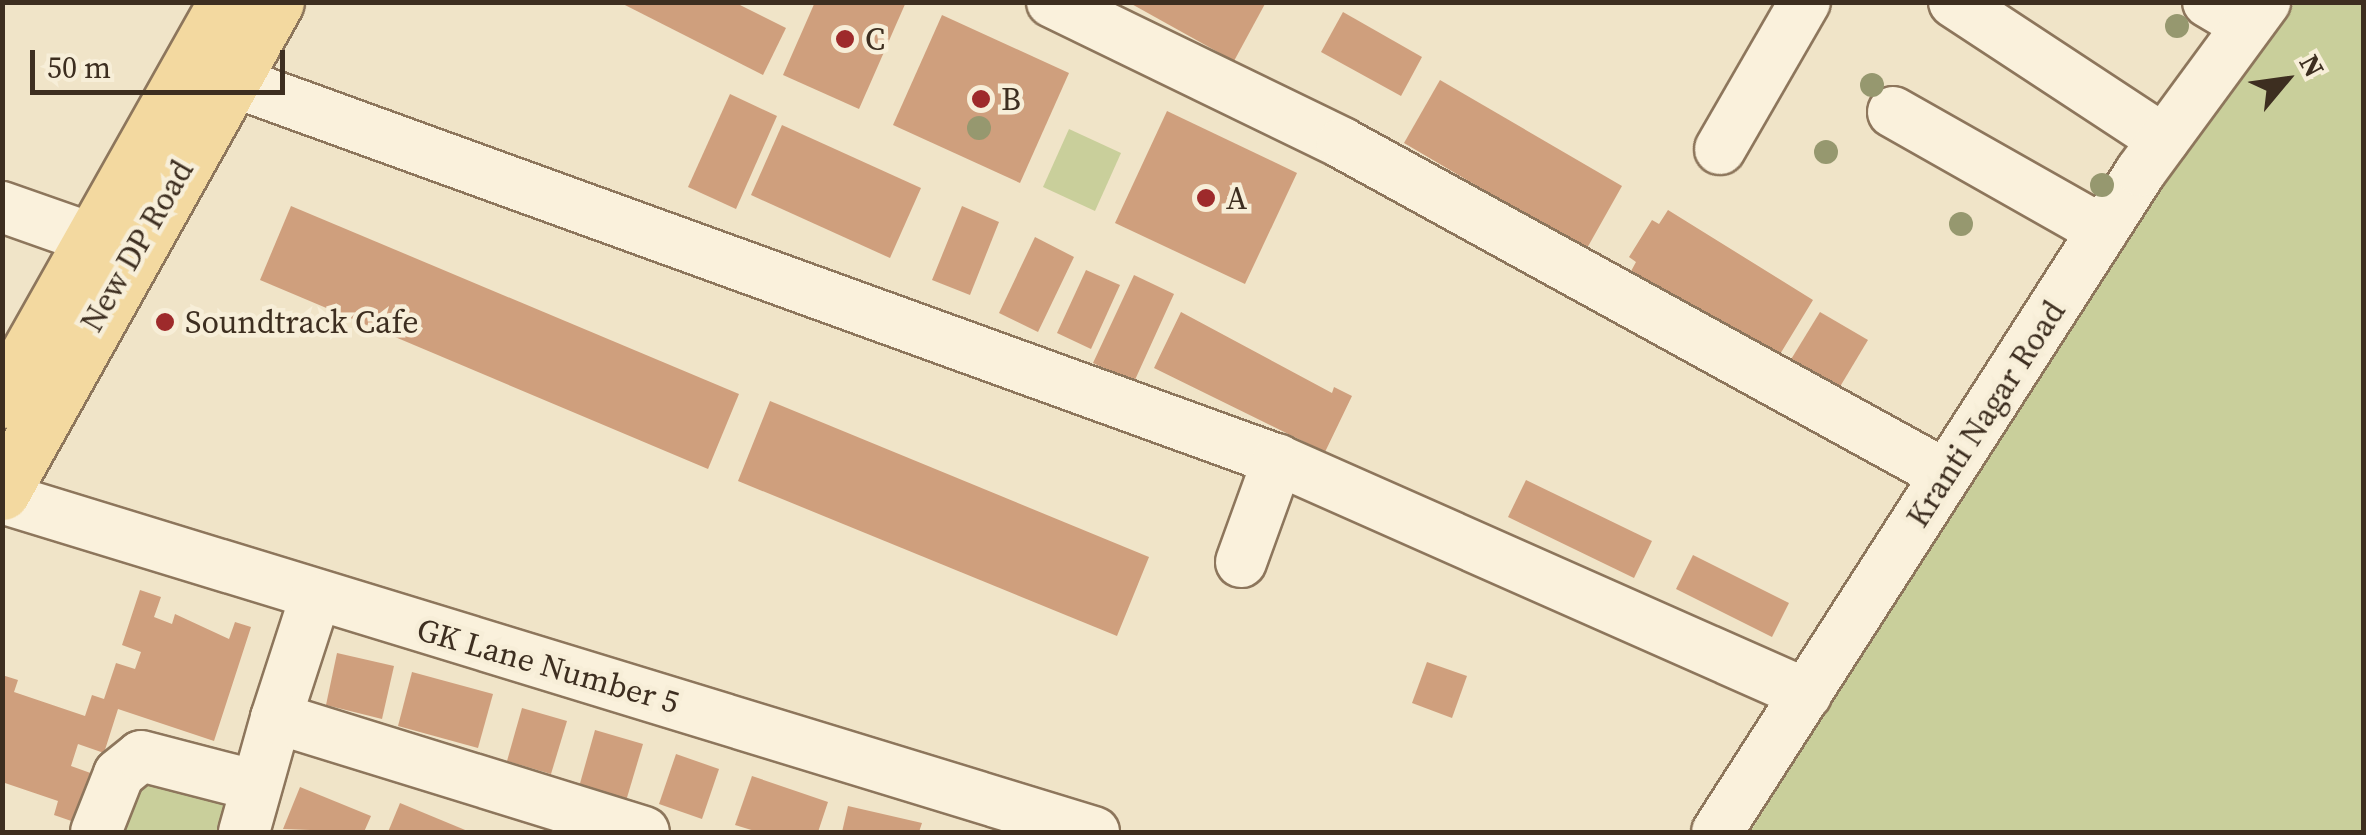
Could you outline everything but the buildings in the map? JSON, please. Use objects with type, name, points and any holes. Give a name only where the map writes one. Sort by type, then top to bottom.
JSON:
[{"type":"main road","name":"New DP Road","points":[[2,400],[226,2]]},
{"type":"main road","name":"New DP Road","points":[[2,495],[276,2]]},
{"type":"street","points":[[1052,2],[1342,143],[1946,476]]},
{"type":"street","points":[[1720,149],[1805,2]]},
{"type":"street","points":[[1954,2],[2164,140]]},
{"type":"street","name":"Kranti Nagar Road","points":[[1717,832],[2164,140],[2240,10]]},
{"type":"street","points":[[232,81],[1278,460],[1806,694]]},
{"type":"street","points":[[1893,112],[2103,232]]},
{"type":"street","points":[[2,207],[93,239]]},
{"type":"street","points":[[1241,562],[1278,460]]},
{"type":"street","name":"GK Lane Number 5","points":[[2,495],[968,812],[1094,832]]},
{"type":"street","points":[[96,832],[119,774],[141,756],[249,809],[315,598]]},
{"type":"street","points":[[276,718],[644,832]]},
{"type":"green space","points":[[2295,3],[2363,3],[2363,832],[1750,832],[2193,130]]},
{"type":"green space","points":[[1069,129],[1121,153],[1095,211],[1043,187]]},
{"type":"green space","points":[[130,770],[236,793],[227,832],[117,832]]},
{"type":"place","name":"C","points":[[845,39]]},
{"type":"place","name":"B","points":[[981,99]]},
{"type":"place","name":"A","points":[[1206,198]]},
{"type":"place","name":"Soundtrack Cafe","points":[[165,322]]}]
